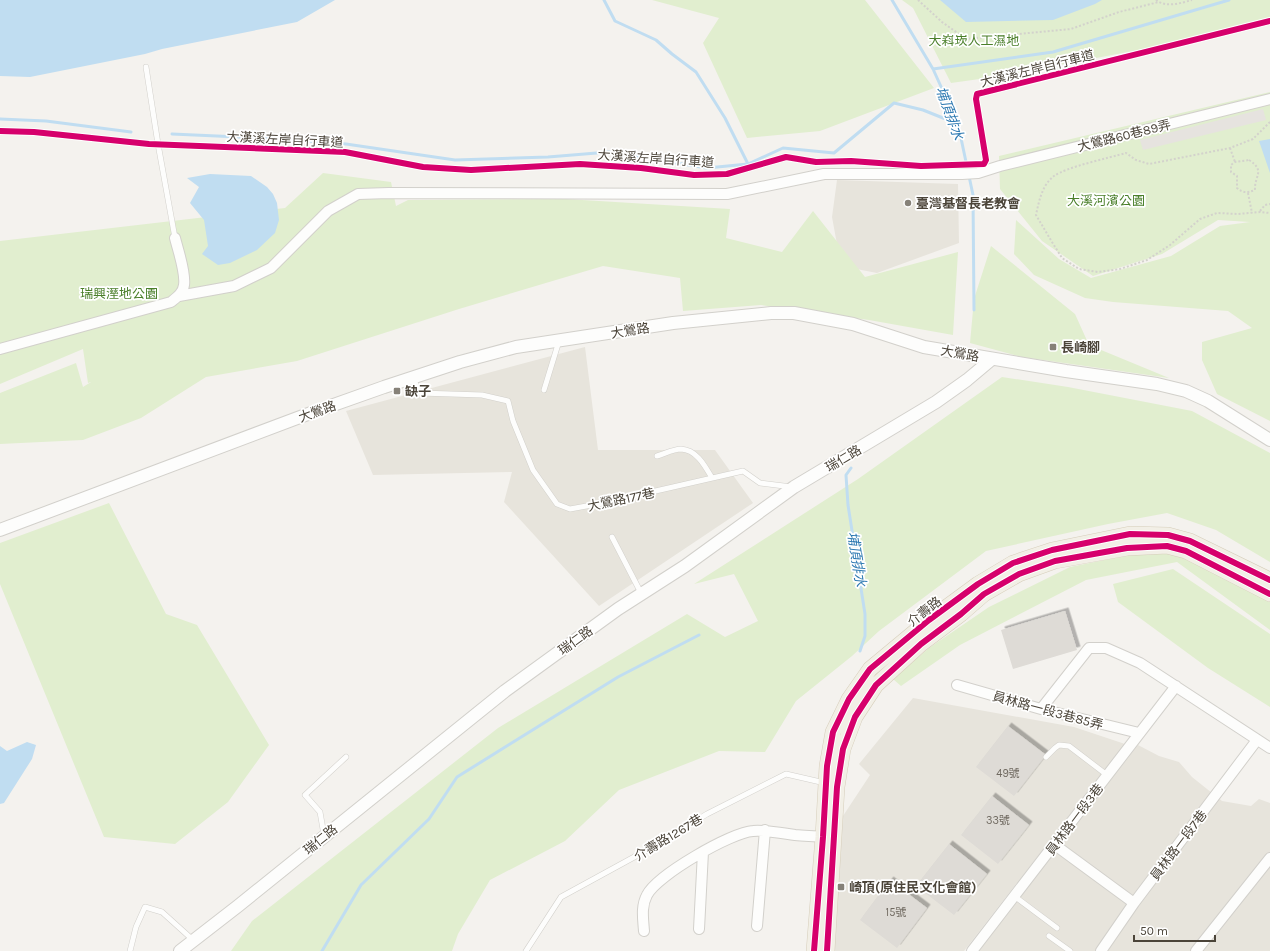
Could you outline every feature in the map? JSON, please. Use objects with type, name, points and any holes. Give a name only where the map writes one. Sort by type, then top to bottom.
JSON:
[{"type":"main road","name":"介壽路","points":[[826,951],[831,785],[827,766],[834,732],[849,699],[870,669],[929,620],[978,584],[1013,563],[1052,550],[1130,534],[1168,535],[1190,541],[1270,580]]},
{"type":"main road","name":"介壽路","points":[[814,951],[823,837],[831,785],[855,717],[876,685],[921,644],[961,614],[984,594],[1019,574],[1055,561],[1127,548],[1166,546],[1186,552],[1270,594]]},
{"type":"street","name":"大鶯路60巷89弄","points":[[0,349],[171,302],[179,296],[234,286],[271,268],[328,211],[358,194],[727,194],[824,174],[978,173],[1000,166],[1270,99]]},
{"type":"street","points":[[175,238],[184,276],[184,286],[179,296]]},
{"type":"street","name":"大鶯路","points":[[0,530],[308,414],[460,362],[516,347],[673,323],[771,312],[794,313],[853,324],[924,347],[1157,384],[1186,391],[1208,401],[1270,440]]},
{"type":"street","name":"瑞仁路","points":[[180,951],[505,691],[618,609],[685,566],[794,487],[936,402],[967,380],[992,359]]},
{"type":"street","points":[[1041,709],[1089,648],[1106,648],[1140,663],[1270,748]]},
{"type":"street","name":"員林路一段3巷85弄","points":[[958,685],[1041,709],[1139,733]]},
{"type":"street","name":"員林路一段3巷","points":[[972,951],[1176,686]]},
{"type":"street","name":"員林路一段7巷","points":[[1101,951],[1134,903],[1257,740]]},
{"type":"street","points":[[644,930],[643,906],[648,893],[668,874],[685,862],[728,839],[751,830],[765,830],[823,837]]},
{"type":"street","points":[[757,926],[765,830]]},
{"type":"street","points":[[1055,844],[1134,903]]},
{"type":"street","points":[[699,929],[703,852]]},
{"type":"street","points":[[1196,951],[1270,858]]},
{"type":"lane","points":[[146,66],[175,238]]},
{"type":"lane","points":[[544,390],[560,340]]},
{"type":"lane","name":"大鶯路177巷","points":[[413,378],[420,393],[482,396],[508,401],[513,421],[533,470],[557,504],[570,509],[603,503],[743,471],[760,483],[794,487]]},
{"type":"lane","points":[[657,456],[680,449],[693,453],[704,463],[712,478]]},
{"type":"lane","points":[[612,537],[642,594]]},
{"type":"lane","points":[[1046,757],[1059,746],[1069,746],[1107,775]]},
{"type":"lane","points":[[324,836],[320,812],[305,796],[346,757]]},
{"type":"lane","name":"介壽路1267巷","points":[[526,951],[561,897],[647,850],[707,814],[786,774],[831,785]]},
{"type":"lane","points":[[1014,896],[1057,928]]},
{"type":"lane","points":[[130,951],[136,927],[145,907],[162,912],[194,941]]},
{"type":"lane","points":[[1049,936],[1070,951]]},
{"type":"path","points":[[918,0],[942,22],[966,38],[1071,29],[1119,12],[1158,2],[1175,5],[1192,0]]},
{"type":"path","points":[[1270,122],[1252,139],[1230,148],[1149,164],[1136,160],[1126,153],[1066,170],[1054,176],[1044,188],[1036,215],[1062,258],[1079,269],[1098,272],[1120,269],[1147,260],[1170,245],[1200,219],[1217,213],[1270,213]]},
{"type":"path","points":[[1230,148],[1235,162]]},
{"type":"path","points":[[1249,160],[1256,164],[1259,170],[1255,190],[1248,193],[1242,192],[1237,188],[1237,176],[1231,172],[1231,165],[1235,162],[1249,160]]},
{"type":"path","points":[[1248,193],[1252,213]]},
{"type":"path","points":[[1260,212],[1265,205],[1270,204]]},
{"type":"shaded area","points":[[1263,109],[1266,120],[1143,150],[1140,140]]},
{"type":"shaded area","points":[[837,180],[958,184],[959,243],[877,273],[841,266],[832,217]]},
{"type":"shaded area","points":[[585,347],[598,450],[715,450],[753,503],[599,606],[504,502],[512,472],[373,475],[346,411]]},
{"type":"shaded area","points":[[913,698],[1074,727],[1125,744],[964,951],[834,951],[841,819],[870,775],[859,764]]},
{"type":"shaded area","points":[[1138,745],[1159,756],[1179,762],[1192,777],[1222,801],[1251,806],[1259,799],[1270,803],[1270,951],[977,951]]},
{"type":"green space","points":[[652,0],[865,0],[934,88],[820,131],[747,138],[703,43],[719,18]]},
{"type":"green space","name":"大嵙崁人工濕地","points":[[902,0],[1270,0],[1270,25],[1001,76],[951,83],[913,8]]},
{"type":"green space","name":"大溪河濱公園","points":[[1270,92],[1270,421],[1217,394],[1202,360],[1202,342],[1252,328],[1228,311],[1113,302],[1085,298],[1034,275],[1014,254],[1016,220],[1059,259],[1091,278],[1171,256],[1220,226],[1250,222],[1218,220],[1162,254],[1093,276],[1042,241],[1000,189],[999,156]]},
{"type":"green space","name":"瑞興溼地公園","points":[[323,173],[391,182],[396,206],[408,200],[566,199],[730,209],[726,238],[782,252],[813,211],[865,277],[958,252],[953,335],[869,320],[761,305],[683,311],[680,278],[603,266],[459,309],[297,361],[206,377],[141,418],[83,440],[0,444],[0,393],[76,363],[83,387],[91,382],[88,383],[83,349],[0,384],[0,241],[285,208]]},
{"type":"green space","points":[[991,246],[1075,314],[1089,345],[1169,378],[1022,357],[970,343],[974,299]]},
{"type":"green space","points":[[1002,377],[1068,387],[1192,411],[1270,453],[1270,562],[1216,530],[1167,513],[1108,524],[986,551],[879,631],[852,656],[796,701],[765,752],[719,751],[619,790],[565,841],[490,880],[458,934],[452,951],[231,951],[252,921],[498,728],[687,614],[725,637],[758,621],[734,574],[694,584],[858,479]]},
{"type":"green space","points":[[109,503],[166,614],[197,625],[269,745],[228,802],[175,844],[104,837],[0,584],[0,543]]},
{"type":"green space","points":[[1159,549],[1176,550],[1270,600],[1270,630],[1177,562],[1086,580],[960,645],[901,686],[893,679],[929,648],[989,607],[1070,567]]},
{"type":"green space","points":[[1173,569],[1270,634],[1270,707],[1208,668],[1118,602],[1113,584]]},
{"type":"water","points":[[0,0],[335,0],[297,22],[30,77],[0,76]]},
{"type":"water","points":[[940,0],[1102,0],[1053,20],[966,22]]},
{"type":"water","points":[[1270,139],[1270,173],[1259,141]]},
{"type":"water","points":[[210,174],[251,176],[267,187],[273,194],[277,203],[279,220],[275,233],[257,250],[230,263],[218,265],[202,254],[208,246],[204,220],[190,203],[199,187],[187,178]]},
{"type":"water","points":[[27,742],[36,745],[32,759],[4,803],[0,804],[0,746],[7,751]]},
{"type":"building","points":[[1065,611],[1077,650],[1013,669],[1001,630]]},
{"type":"building","points":[[1008,726],[1046,755],[1014,796],[976,767]]},
{"type":"building","points":[[992,796],[1029,825],[998,864],[961,835]]},
{"type":"building","points":[[949,844],[987,874],[954,915],[916,886]]},
{"type":"building","points":[[890,880],[927,908],[897,948],[860,920]]},
{"type":"waterway","points":[[604,0],[615,21],[656,40],[696,72],[725,118],[748,164]]},
{"type":"waterway","name":"埔頂排水","points":[[892,0],[933,69],[958,124],[973,195],[974,310]]},
{"type":"waterway","points":[[933,69],[1053,52],[1229,0]]},
{"type":"waterway","points":[[172,134],[282,139],[346,144],[455,160],[548,157],[609,152],[707,168],[748,164],[783,148],[834,153],[894,103],[923,110],[958,124]]},
{"type":"waterway","points":[[0,119],[46,121],[131,132]]},
{"type":"waterway","name":"埔頂排水","points":[[851,468],[846,475],[848,505],[865,614],[865,636],[860,651]]},
{"type":"waterway","points":[[322,951],[361,885],[429,819],[457,777],[618,677],[699,635]]},
{"type":"cycle path","name":"大漢溪左岸自行車道","points":[[0,131],[34,132],[149,144],[345,152],[423,167],[471,170],[580,164],[641,168],[694,175],[727,174],[786,157],[816,162],[851,161],[921,166],[984,164],[986,160],[976,99],[977,94],[1270,21]]},
{"type":"cycle path","points":[[814,951],[827,766],[833,732],[849,699],[870,669],[929,620],[978,584],[1013,563],[1052,550],[1130,534],[1168,535],[1190,541],[1270,580]]},
{"type":"cycle path","points":[[827,951],[837,787],[843,749],[855,717],[876,685],[921,644],[961,614],[984,594],[1019,574],[1055,561],[1127,548],[1167,546],[1186,551],[1270,594]]},
{"type":"place","name":"臺灣基督長老教會","points":[[908,203]]},
{"type":"place","name":"長崎腳","points":[[1053,347]]},
{"type":"place","name":"缺子","points":[[397,391]]},
{"type":"place","name":"崎頂(原住民文化會館)","points":[[841,887]]}]
